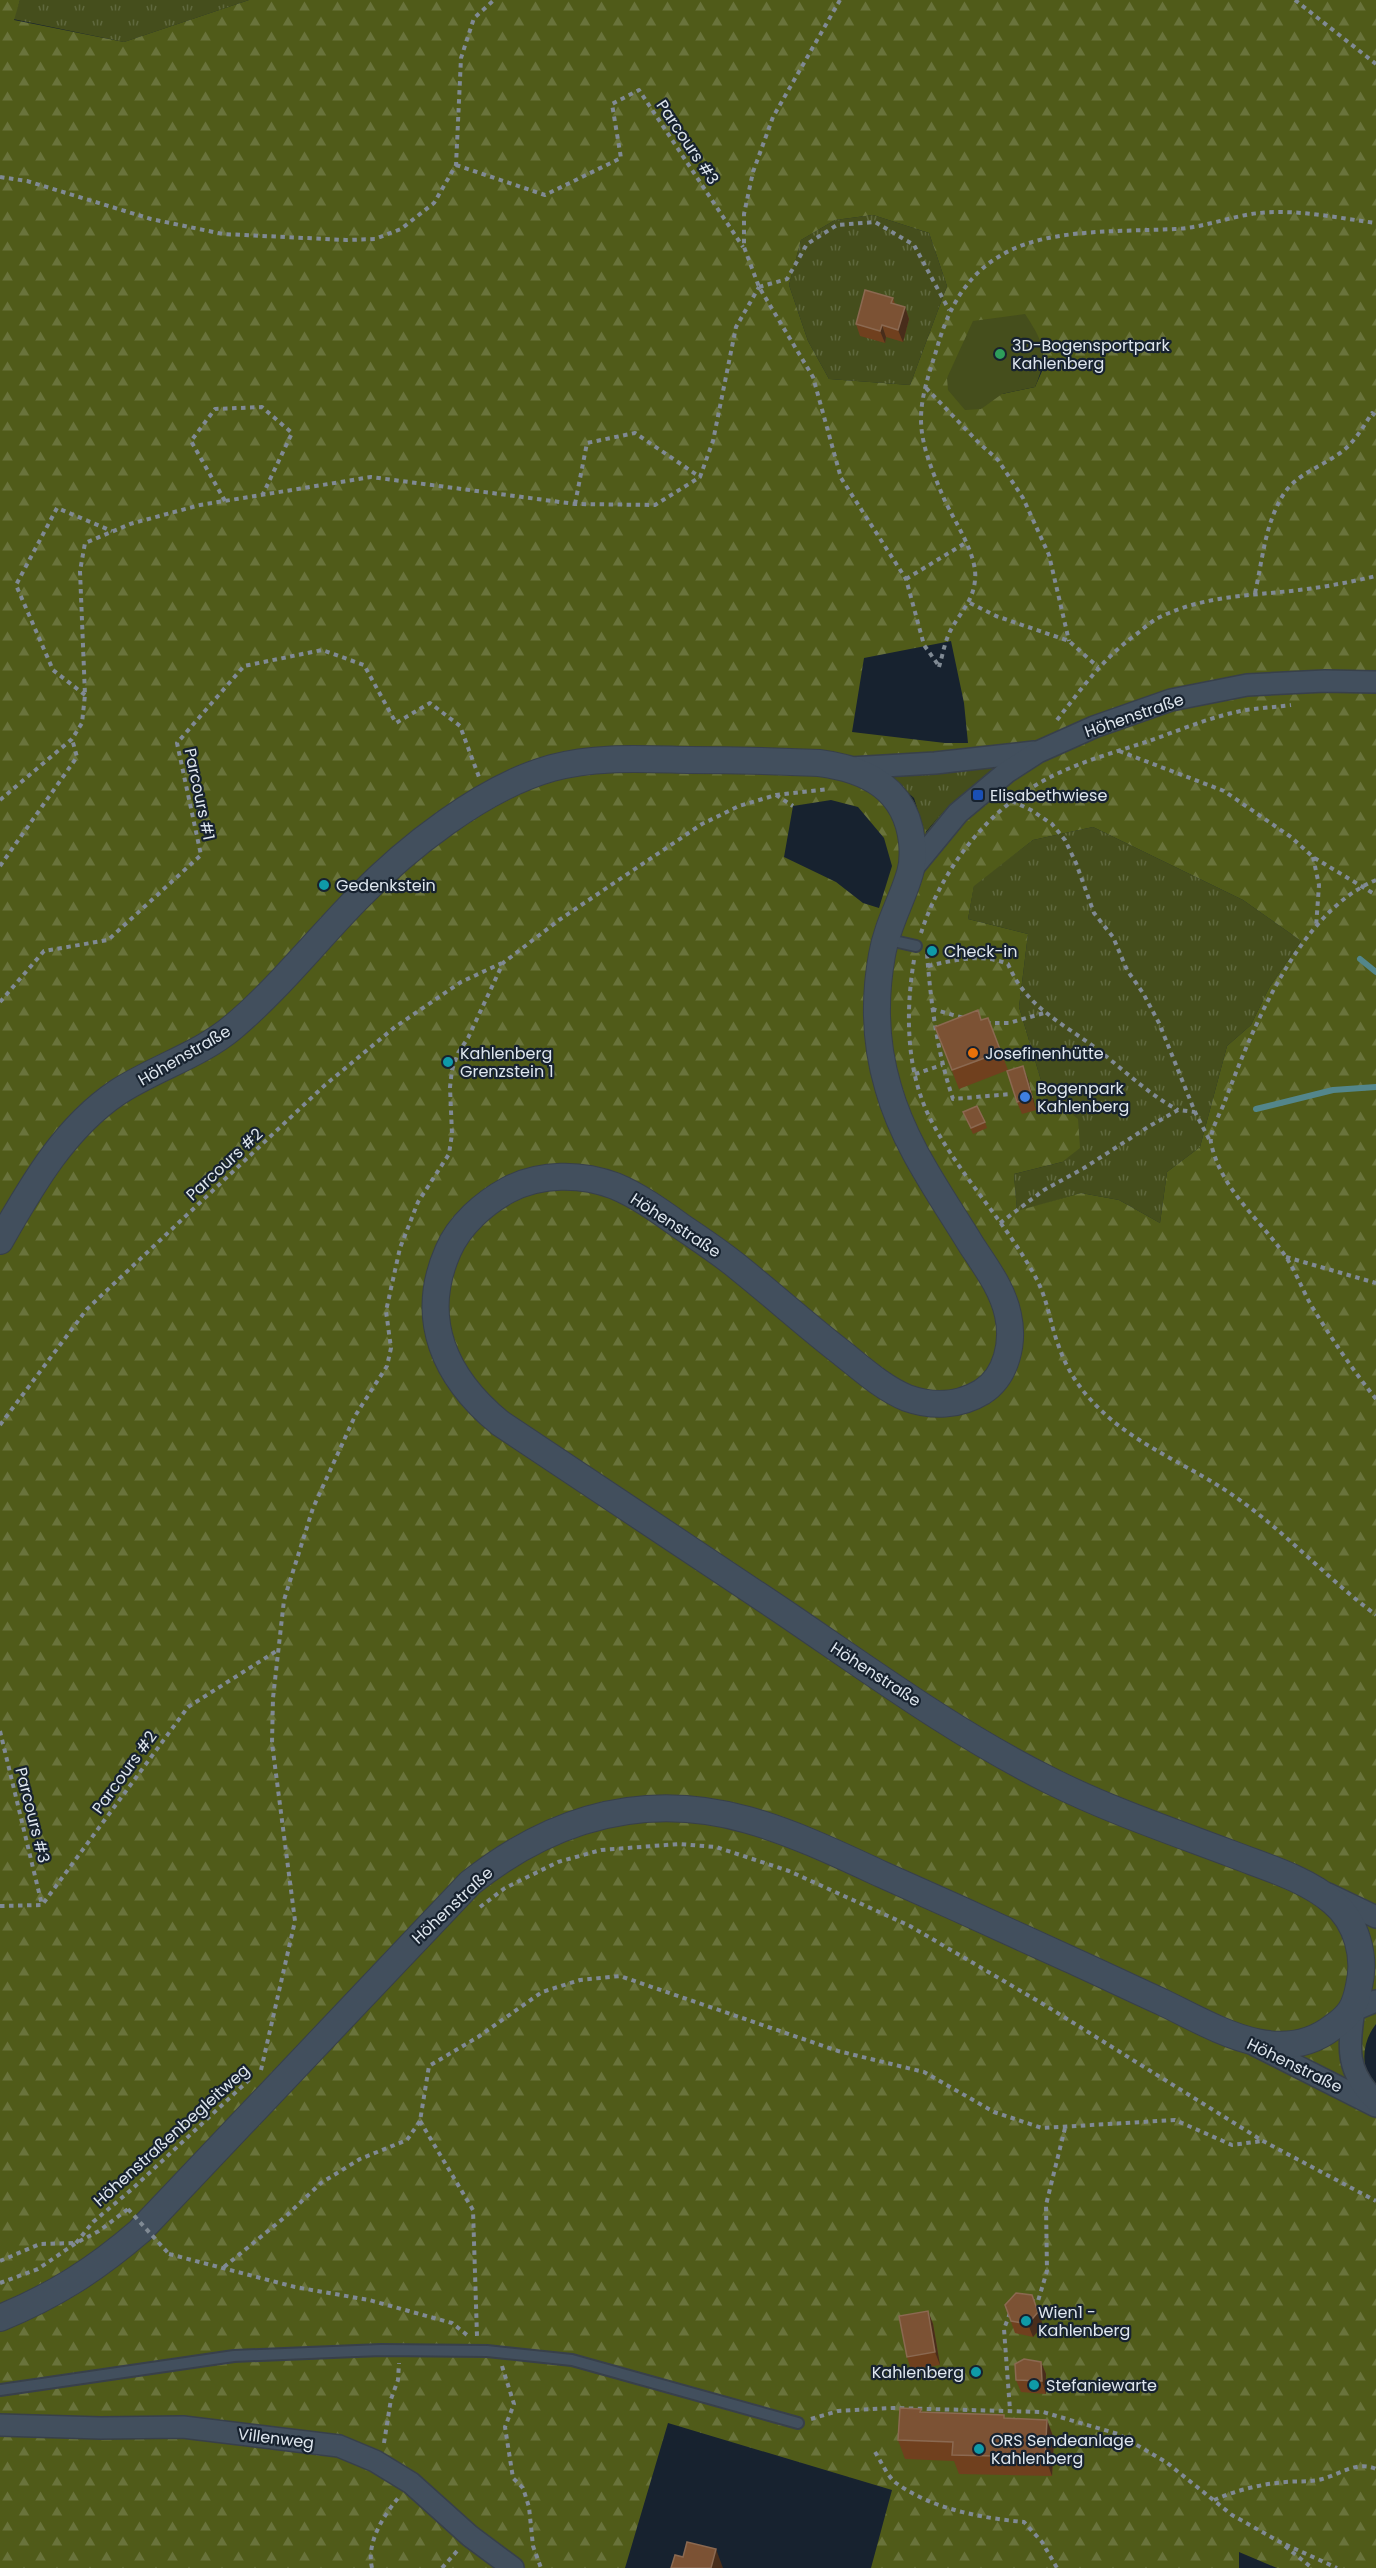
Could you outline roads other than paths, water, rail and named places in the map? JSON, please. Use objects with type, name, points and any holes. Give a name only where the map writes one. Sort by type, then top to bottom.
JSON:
[{"type":"street","name":"Höhenstraße","points":[[911,870],[958,813],[1007,772],[1038,752],[1094,727],[1171,700],[1247,685],[1325,681],[1376,682]]},
{"type":"street","name":"Höhenstraße","points":[[0,1241],[43,1170],[83,1122],[117,1093],[213,1042],[228,1031],[262,1000],[357,898],[422,841],[487,796],[522,778],[577,762],[618,758],[801,762],[850,768],[935,763],[1038,752]]},
{"type":"street","name":"Höhenstraße","points":[[850,768],[876,781],[897,800],[907,820],[913,851],[911,870],[885,939],[879,974],[877,1014],[883,1070],[894,1109],[913,1149],[985,1266],[1005,1303],[1010,1325],[1009,1347],[1004,1366],[995,1381],[984,1391],[954,1403],[938,1404],[906,1397],[872,1377],[736,1265],[646,1203],[614,1186],[593,1180],[568,1177],[543,1178],[520,1184],[503,1193],[465,1224],[452,1243],[441,1267],[435,1293],[435,1316],[446,1358],[468,1393],[500,1423],[837,1650],[981,1743],[1051,1782],[1104,1806],[1284,1874],[1376,1917]]},
{"type":"street","name":"Höhenstraße","points":[[0,2318],[41,2301],[106,2260],[140,2231],[449,1904],[494,1864],[520,1847],[583,1821],[612,1814],[670,1808],[696,1810],[747,1820],[811,1842],[1290,2061],[1376,2104]]},
{"type":"street","name":"Höhenstraße","points":[[1311,1887],[1331,1900],[1342,1911],[1353,1929],[1359,1947],[1365,2005],[1350,2044],[1353,2069],[1358,2080],[1376,2104]]},
{"type":"street","name":"Höhenstraße","points":[[1213,2026],[1264,2044],[1297,2045],[1323,2035],[1365,2005]]},
{"type":"street","name":"Villenweg","points":[[0,2425],[101,2428],[183,2427],[339,2446],[375,2461],[411,2483],[470,2535],[513,2568]]},
{"type":"lane","points":[[885,939],[916,946]]},
{"type":"lane","points":[[0,2390],[234,2356],[400,2350],[487,2351],[572,2360],[798,2423]]},
{"type":"waterway","points":[[1360,959],[1376,972]]},
{"type":"waterway","points":[[1256,1109],[1333,1090],[1376,1087]]},
{"type":"place","name":"3D-Bogensportpark Kahlenberg","points":[[1000,354]]},
{"type":"place","name":"Elisabethwiese","points":[[978,795]]},
{"type":"place","name":"Gedenkstein","points":[[324,885]]},
{"type":"place","name":"Check-in","points":[[932,951]]},
{"type":"place","name":"Josefinenhütte","points":[[973,1053]]},
{"type":"place","name":"Kahlenberg Grenzstein 1","points":[[448,1062]]},
{"type":"place","name":"Bogenpark Kahlenberg","points":[[1025,1097]]},
{"type":"place","name":"Wien1 - Kahlenberg","points":[[1026,2321]]},
{"type":"place","name":"Kahlenberg","points":[[976,2372]]},
{"type":"place","name":"Stefaniewarte","points":[[1034,2385]]},
{"type":"place","name":"ORS Sendeanlage Kahlenberg","points":[[979,2449]]}]
